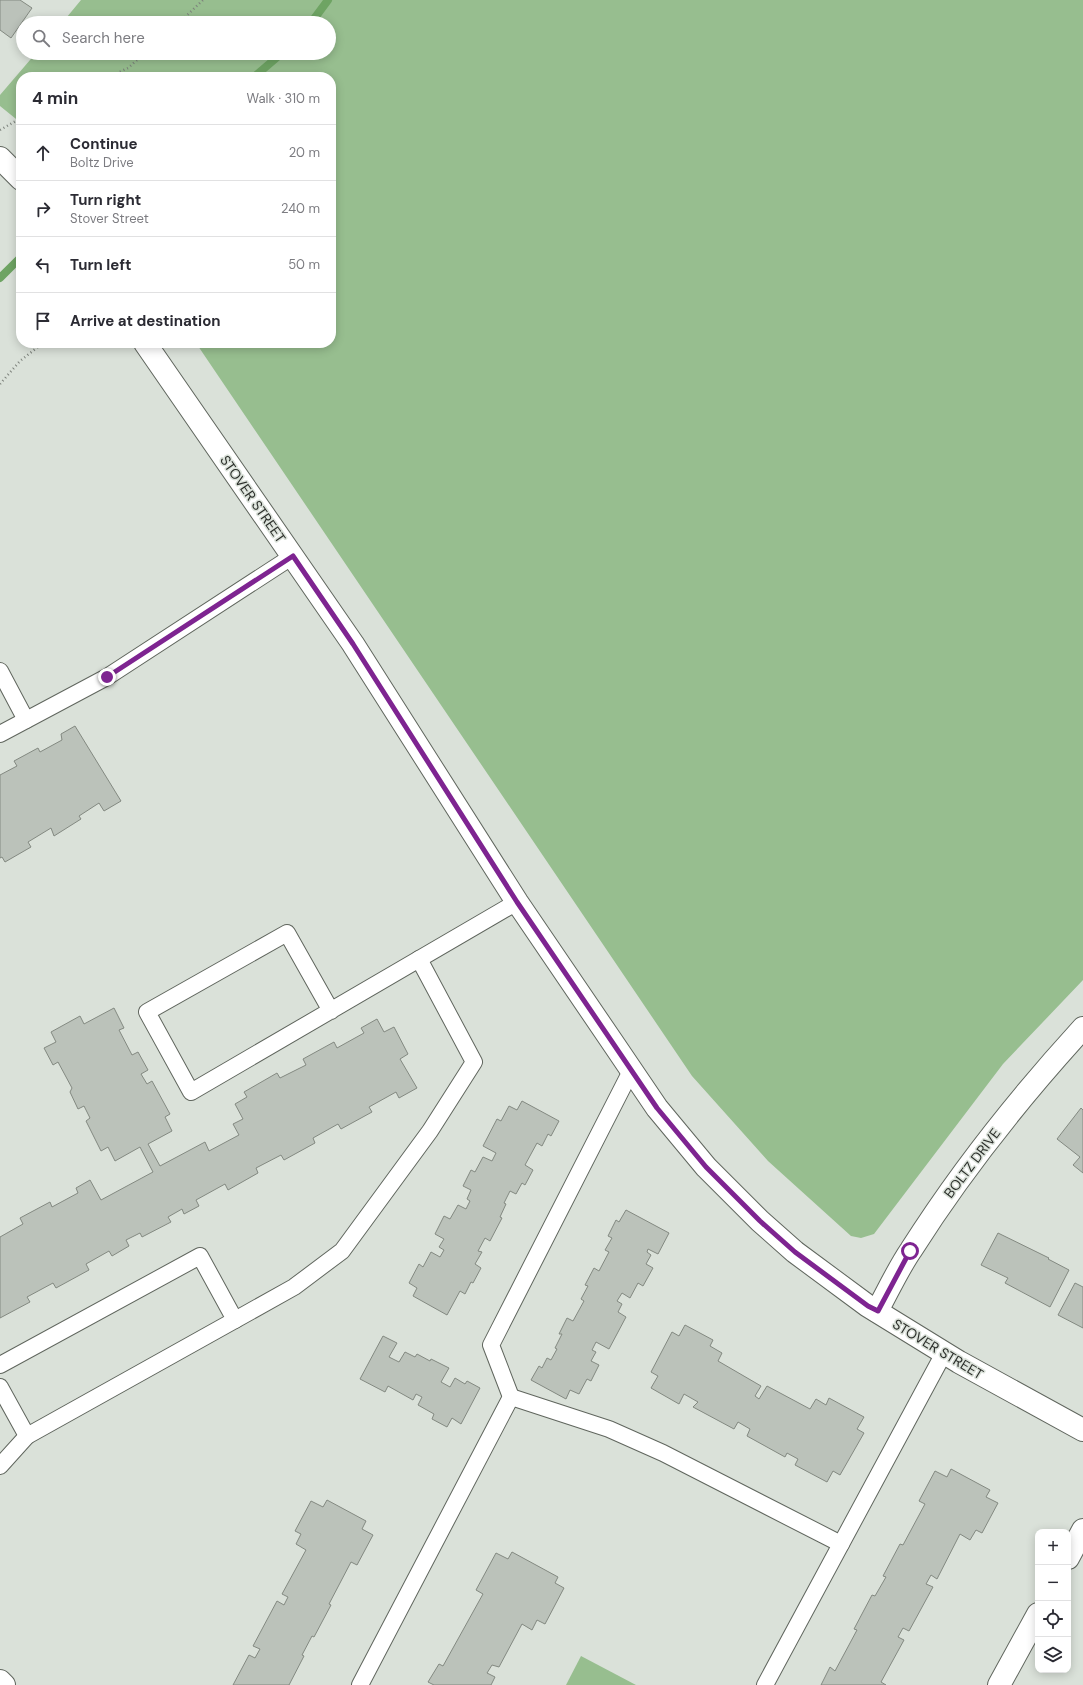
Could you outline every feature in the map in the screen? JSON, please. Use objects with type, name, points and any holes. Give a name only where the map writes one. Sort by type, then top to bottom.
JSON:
[{"type":"street","points":[[0,158],[16,174]]},
{"type":"street","name":"STOVER STREET","points":[[148,348],[353,644],[517,902],[657,1108],[706,1167],[760,1221],[795,1252],[868,1306],[944,1353],[1083,1430]]},
{"type":"street","name":"BOLTZ DRIVE","points":[[878,1311],[910,1251],[958,1181],[1026,1092],[1083,1028]]},
{"type":"street","points":[[1071,1552],[1083,1530]]},
{"type":"street","points":[[999,1685],[1035,1619]]},
{"type":"street","points":[[0,1681],[4,1685]]},
{"type":"lane","points":[[0,734],[107,677],[293,556]]},
{"type":"lane","points":[[0,671],[26,720]]},
{"type":"lane","points":[[331,1011],[287,933],[147,1012],[191,1092],[331,1011],[419,960],[517,902]]},
{"type":"lane","points":[[0,1466],[27,1436],[294,1287],[342,1251],[430,1131],[474,1062],[419,960]]},
{"type":"lane","points":[[360,1685],[511,1397],[491,1345],[632,1071]]},
{"type":"lane","points":[[0,1364],[200,1256],[235,1320]]},
{"type":"lane","points":[[765,1685],[944,1353]]},
{"type":"lane","points":[[0,1387],[27,1436]]},
{"type":"lane","points":[[511,1397],[609,1429],[663,1453],[841,1544]]},
{"type":"path","points":[[186,16],[203,0]]},
{"type":"path","points":[[120,72],[128,68],[137,60]]},
{"type":"path","points":[[0,130],[16,121]]},
{"type":"path","points":[[0,384],[20,360],[36,348]]},
{"type":"green space","points":[[81,0],[1083,0],[1083,980],[1003,1064],[874,1234],[861,1238],[851,1236],[768,1161],[692,1076],[199,348],[336,348],[336,72],[20,72],[30,60],[336,60],[336,16],[68,16]]},
{"type":"green space","points":[[16,76],[16,119],[0,106],[0,95]]},
{"type":"green space","points":[[581,1656],[636,1685],[566,1685]]},
{"type":"building","points":[[0,0],[20,0],[32,8],[26,16],[16,16],[16,31],[11,38],[0,30]]},
{"type":"building","points":[[75,726],[121,801],[104,811],[99,803],[79,816],[81,819],[54,836],[51,828],[28,842],[31,847],[5,862],[2,857],[0,858],[0,775],[17,766],[14,761],[38,748],[40,752],[62,740],[61,734]]},
{"type":"building","points":[[114,1008],[124,1028],[119,1030],[132,1055],[138,1052],[148,1070],[141,1074],[147,1084],[152,1081],[170,1114],[165,1117],[172,1131],[148,1144],[160,1166],[205,1142],[209,1151],[239,1135],[233,1124],[243,1119],[235,1104],[247,1097],[244,1092],[277,1073],[280,1078],[306,1065],[303,1059],[334,1042],[337,1048],[364,1033],[361,1028],[377,1019],[384,1032],[394,1027],[408,1054],[400,1059],[417,1088],[399,1098],[396,1092],[369,1107],[372,1112],[341,1129],[338,1124],[313,1138],[315,1143],[284,1160],[281,1155],[256,1168],[258,1173],[228,1190],[225,1184],[196,1200],[199,1206],[184,1214],[182,1209],[168,1217],[171,1222],[142,1237],[140,1233],[126,1240],[129,1246],[112,1256],[109,1251],[86,1264],[89,1270],[56,1288],[53,1283],[27,1297],[30,1302],[0,1318],[0,1237],[23,1224],[20,1218],[50,1202],[52,1207],[78,1193],[76,1188],[90,1180],[101,1200],[153,1172],[140,1147],[115,1161],[108,1147],[101,1151],[86,1121],[90,1118],[84,1106],[78,1109],[70,1092],[72,1088],[58,1062],[53,1065],[44,1048],[56,1042],[51,1032],[80,1016],[84,1024]]},
{"type":"building","points":[[522,1101],[559,1121],[551,1136],[548,1134],[542,1146],[537,1143],[525,1165],[533,1170],[525,1185],[522,1183],[516,1194],[510,1191],[504,1203],[506,1204],[500,1217],[502,1218],[490,1241],[485,1238],[478,1251],[482,1252],[475,1264],[481,1268],[465,1294],[460,1291],[447,1315],[413,1296],[417,1288],[409,1283],[419,1264],[423,1267],[431,1252],[440,1257],[444,1250],[439,1247],[444,1239],[435,1234],[444,1216],[450,1219],[458,1205],[466,1209],[470,1201],[467,1199],[471,1190],[463,1186],[471,1170],[475,1172],[483,1157],[492,1161],[496,1153],[483,1146],[497,1119],[501,1121],[509,1106],[517,1110]]},
{"type":"building","points":[[1081,1108],[1083,1110],[1083,1173],[1073,1165],[1080,1157],[1057,1139]]},
{"type":"building","points":[[626,1210],[669,1233],[658,1254],[648,1249],[647,1252],[651,1255],[646,1264],[653,1268],[643,1286],[638,1283],[630,1298],[622,1293],[617,1301],[622,1304],[618,1312],[626,1317],[609,1349],[596,1342],[592,1350],[596,1352],[591,1361],[599,1365],[591,1381],[587,1379],[579,1394],[570,1390],[566,1399],[531,1380],[539,1366],[542,1368],[547,1358],[551,1360],[557,1349],[555,1348],[562,1334],[559,1334],[567,1318],[573,1321],[584,1301],[581,1299],[588,1286],[585,1285],[594,1268],[599,1271],[609,1252],[605,1250],[612,1238],[608,1236],[616,1220],[619,1222]]},
{"type":"building","points":[[998,1233],[1049,1258],[1048,1259],[1069,1270],[1050,1307],[1005,1283],[1008,1278],[981,1265]]},
{"type":"building","points":[[1075,1283],[1083,1287],[1083,1328],[1058,1315]]},
{"type":"building","points":[[685,1325],[713,1340],[710,1346],[722,1353],[718,1361],[761,1386],[755,1396],[759,1399],[767,1386],[810,1409],[816,1399],[826,1405],[829,1398],[864,1417],[857,1429],[864,1433],[840,1475],[833,1471],[827,1482],[795,1465],[798,1459],[787,1453],[785,1457],[747,1436],[750,1429],[738,1422],[734,1429],[693,1407],[698,1402],[684,1394],[679,1404],[651,1388],[658,1376],[651,1372],[672,1332],[679,1336]]},
{"type":"building","points":[[383,1336],[397,1343],[389,1357],[399,1362],[405,1352],[415,1357],[417,1354],[430,1361],[431,1359],[449,1368],[441,1382],[450,1387],[455,1378],[465,1384],[467,1381],[480,1388],[461,1424],[452,1418],[447,1427],[432,1419],[434,1414],[418,1405],[422,1397],[416,1394],[413,1400],[388,1386],[385,1392],[360,1379]]},
{"type":"building","points":[[951,1469],[990,1490],[986,1497],[998,1503],[982,1533],[976,1530],[970,1540],[960,1534],[937,1579],[931,1575],[926,1584],[933,1587],[909,1631],[903,1628],[898,1637],[904,1640],[881,1682],[886,1685],[821,1685],[830,1667],[835,1671],[857,1630],[854,1629],[872,1595],[875,1596],[886,1577],[883,1576],[900,1544],[903,1545],[925,1504],[919,1501],[935,1471],[947,1477]]},
{"type":"building","points":[[327,1500],[366,1521],[362,1529],[373,1535],[357,1565],[351,1562],[329,1604],[331,1605],[314,1637],[312,1636],[302,1655],[304,1656],[289,1685],[233,1685],[249,1655],[255,1658],[260,1649],[253,1646],[277,1601],[284,1605],[288,1597],[282,1594],[306,1550],[296,1544],[301,1534],[295,1531],[311,1501],[323,1507]]},
{"type":"building","points":[[512,1552],[558,1577],[555,1583],[564,1588],[545,1624],[537,1620],[532,1630],[522,1624],[499,1667],[492,1665],[487,1673],[495,1677],[491,1685],[434,1685],[428,1682],[439,1664],[443,1666],[483,1594],[476,1590],[496,1553],[508,1559]]},
{"type":"waterway","points":[[316,16],[328,0]]},
{"type":"waterway","points":[[260,72],[274,60]]},
{"type":"waterway","points":[[0,278],[16,262]]},
{"type":"route","points":[[107,677],[293,556],[353,644],[517,902],[657,1108],[706,1167],[760,1221],[795,1252],[868,1306],[878,1311],[910,1251]]}]
